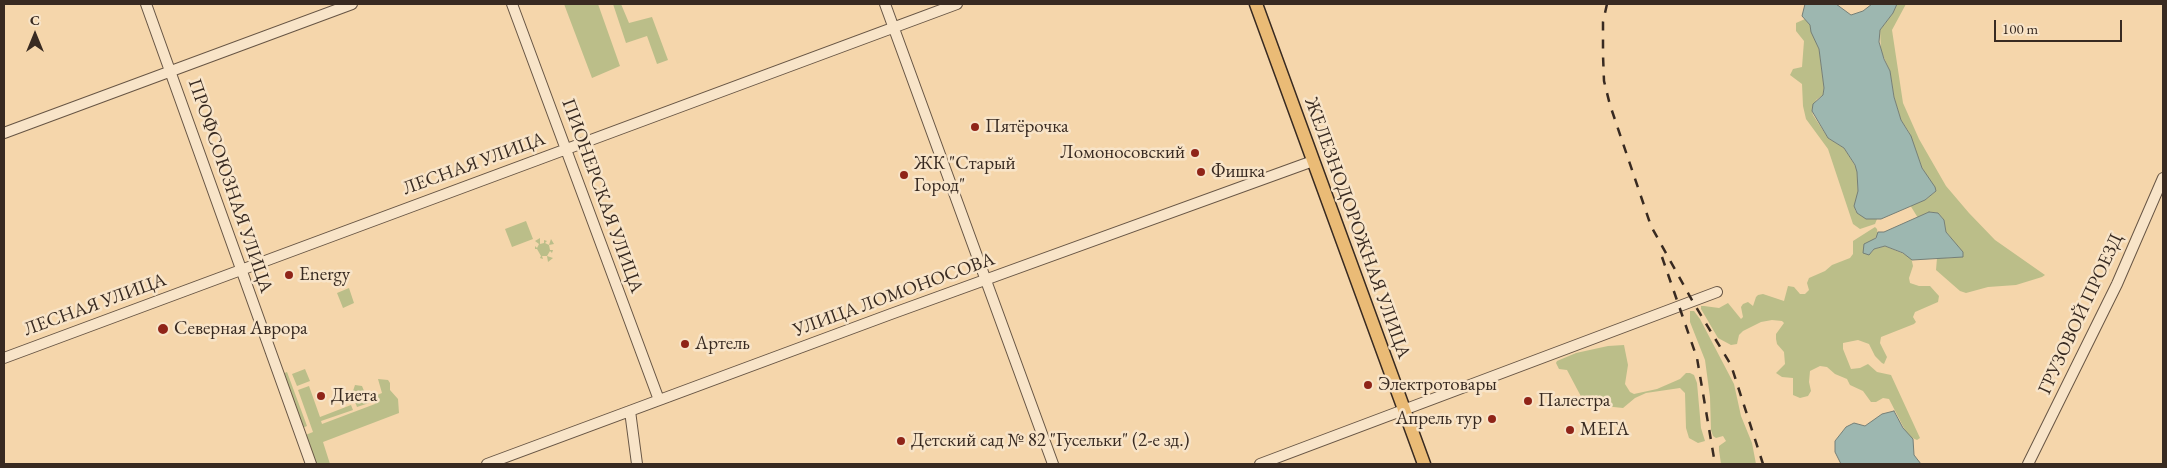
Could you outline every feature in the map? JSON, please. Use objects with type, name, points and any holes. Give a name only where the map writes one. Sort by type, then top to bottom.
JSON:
[{"type":"main road","name":"ЖЕЛЕЗНОДОРОЖНАЯ УЛИЦА","points":[[1256,4],[1424,464]]},
{"type":"street","name":"ПРОФСОЮЗНАЯ УЛИЦА","points":[[146,4],[311,464]]},
{"type":"street","points":[[4,133],[352,4]]},
{"type":"street","name":"ПИОНЕРСКАЯ УЛИЦА","points":[[512,4],[659,400]]},
{"type":"street","points":[[885,4],[1053,464]]},
{"type":"street","name":"ЛЕСНАЯ УЛИЦА","points":[[4,358],[957,4]]},
{"type":"street","name":"УЛИЦА ЛОМОНОСОВА","points":[[487,464],[1313,161]]},
{"type":"street","name":"ГРУЗОВОЙ ПРОЕЗД","points":[[2028,464],[2117,284],[2163,178]]},
{"type":"street","points":[[1260,464],[1717,292]]},
{"type":"street","points":[[630,411],[637,464]]},
{"type":"green space","points":[[564,4],[598,4],[620,66],[592,78]]},
{"type":"green space","points":[[613,4],[621,4],[629,23],[652,17],[668,60],[657,64],[647,36],[626,43]]},
{"type":"green space","points":[[1897,4],[1906,4],[1892,30],[1903,103],[1919,139],[1946,186],[1969,213],[1995,240],[2045,275],[2042,277],[2016,285],[1988,287],[1966,293],[1960,291],[1936,270],[1937,258],[1952,258],[1960,249],[1946,232],[1944,220],[1938,213],[1929,212],[1918,218],[1910,205],[1925,200],[1936,191],[1922,168],[1909,132],[1901,120],[1894,97],[1890,71],[1881,51],[1880,30],[1893,13]]},
{"type":"green space","points":[[1805,19],[1810,25],[1819,49],[1824,88],[1823,95],[1816,100],[1812,111],[1813,115],[1828,138],[1844,148],[1857,169],[1858,191],[1855,210],[1869,219],[1877,219],[1875,224],[1860,229],[1853,224],[1828,149],[1806,119],[1803,106],[1802,84],[1790,75],[1793,69],[1802,67],[1804,41],[1796,31],[1796,23]]},
{"type":"green space","points":[[526,221],[533,239],[512,247],[505,229]]},
{"type":"green space","points":[[1875,227],[1878,235],[1874,239],[1871,253],[1874,249],[1885,246],[1911,257],[1913,266],[1909,278],[1910,283],[1919,286],[1930,286],[1939,296],[1938,302],[1915,312],[1913,317],[1916,322],[1914,324],[1881,337],[1880,343],[1887,357],[1884,364],[1875,356],[1869,344],[1858,340],[1843,343],[1843,349],[1851,369],[1860,368],[1868,364],[1877,372],[1891,375],[1920,438],[1917,440],[1908,436],[1889,399],[1883,398],[1876,402],[1871,402],[1863,391],[1850,385],[1847,379],[1835,374],[1827,367],[1820,366],[1810,371],[1809,382],[1811,391],[1808,396],[1800,398],[1793,395],[1793,378],[1782,377],[1776,373],[1785,364],[1784,352],[1777,344],[1776,339],[1776,334],[1784,323],[1782,321],[1761,322],[1743,331],[1739,335],[1737,344],[1731,345],[1718,338],[1701,309],[1701,306],[1719,308],[1728,303],[1741,319],[1743,317],[1741,307],[1743,304],[1748,302],[1753,306],[1758,295],[1763,294],[1784,301],[1788,286],[1794,287],[1800,294],[1805,294],[1809,290],[1807,283],[1809,278],[1825,271],[1832,265],[1850,258],[1853,254],[1853,241]]},
{"type":"green space","points":[[540,238],[540,244],[544,243],[544,240],[547,241],[545,243],[549,245],[550,250],[553,250],[547,256],[542,256],[543,259],[540,258],[541,256],[537,249],[535,249],[535,246],[537,248],[539,244],[535,241]]},
{"type":"green space","points":[[547,256],[553,258],[548,262]]},
{"type":"green space","points":[[349,288],[354,303],[343,308],[337,293]]},
{"type":"green space","points":[[1690,311],[1694,311],[1700,319],[1734,384],[1741,416],[1752,443],[1756,464],[1721,464],[1719,446],[1726,441],[1723,436],[1716,438],[1713,436],[1711,430],[1710,397],[1705,360],[1690,322]]},
{"type":"green space","points":[[1624,345],[1628,365],[1625,384],[1630,392],[1634,394],[1657,389],[1680,379],[1686,373],[1694,375],[1697,383],[1701,428],[1705,441],[1698,443],[1689,438],[1686,428],[1685,393],[1680,388],[1646,393],[1635,398],[1623,408],[1585,404],[1567,370],[1559,369],[1556,363],[1576,353],[1608,346]]},
{"type":"green space","points":[[305,369],[310,381],[297,386],[292,374]]},
{"type":"green space","points":[[287,372],[307,426],[300,429],[280,375]]},
{"type":"green space","points":[[378,379],[388,380],[390,383],[390,390],[398,399],[399,413],[323,442],[330,464],[313,464],[303,436],[313,432],[298,390],[309,386],[320,417],[351,405],[353,410],[321,421],[322,424],[375,404],[372,397],[382,393]]},
{"type":"green space","points":[[355,385],[362,386],[369,403],[357,407],[352,394]]},
{"type":"water","points":[[1805,4],[1836,4],[1851,15],[1863,11],[1872,4],[1897,4],[1893,13],[1880,30],[1879,42],[1890,71],[1894,97],[1901,120],[1911,136],[1922,168],[1935,187],[1936,191],[1925,200],[1881,219],[1866,219],[1857,213],[1854,206],[1858,191],[1855,165],[1844,148],[1828,138],[1812,111],[1813,104],[1823,95],[1824,88],[1819,49],[1811,32],[1810,25],[1802,16]]},
{"type":"water","points":[[1929,212],[1938,213],[1944,220],[1946,232],[1963,252],[1963,257],[1912,260],[1903,253],[1885,246],[1874,249],[1869,255],[1863,253],[1864,244],[1876,238],[1878,232],[1884,232]]},
{"type":"water","points":[[1894,411],[1903,428],[1913,439],[1914,455],[1921,464],[1841,464],[1835,452],[1835,441],[1846,427],[1854,423],[1865,426],[1882,414]]},
{"type":"railway","points":[[1607,4],[1603,22],[1604,81],[1610,105],[1651,226],[1693,302],[1731,365],[1763,464]]},
{"type":"railway","points":[[1662,257],[1697,358],[1715,464]]},
{"type":"place","name":"Пятёрочка","points":[[975,127]]},
{"type":"place","name":"Ломоносовский","points":[[1195,153]]},
{"type":"place","name":"Фишка","points":[[1201,172]]},
{"type":"place","name":"ЖК \"Старый Город\"","points":[[904,175]]},
{"type":"place","name":"Energy","points":[[289,275]]},
{"type":"place","name":"Северная Аврора","points":[[163,329]]},
{"type":"place","name":"Артель","points":[[685,344]]},
{"type":"place","name":"Электротовары","points":[[1368,385]]},
{"type":"place","name":"Диета","points":[[321,396]]},
{"type":"place","name":"Палестра","points":[[1528,401]]},
{"type":"place","name":"Апрель тур","points":[[1492,419]]},
{"type":"place","name":"МЕГА","points":[[1570,430]]},
{"type":"place","name":"Детский сад № 82 \"Гусельки\" (2-е зд.)","points":[[901,441]]}]
